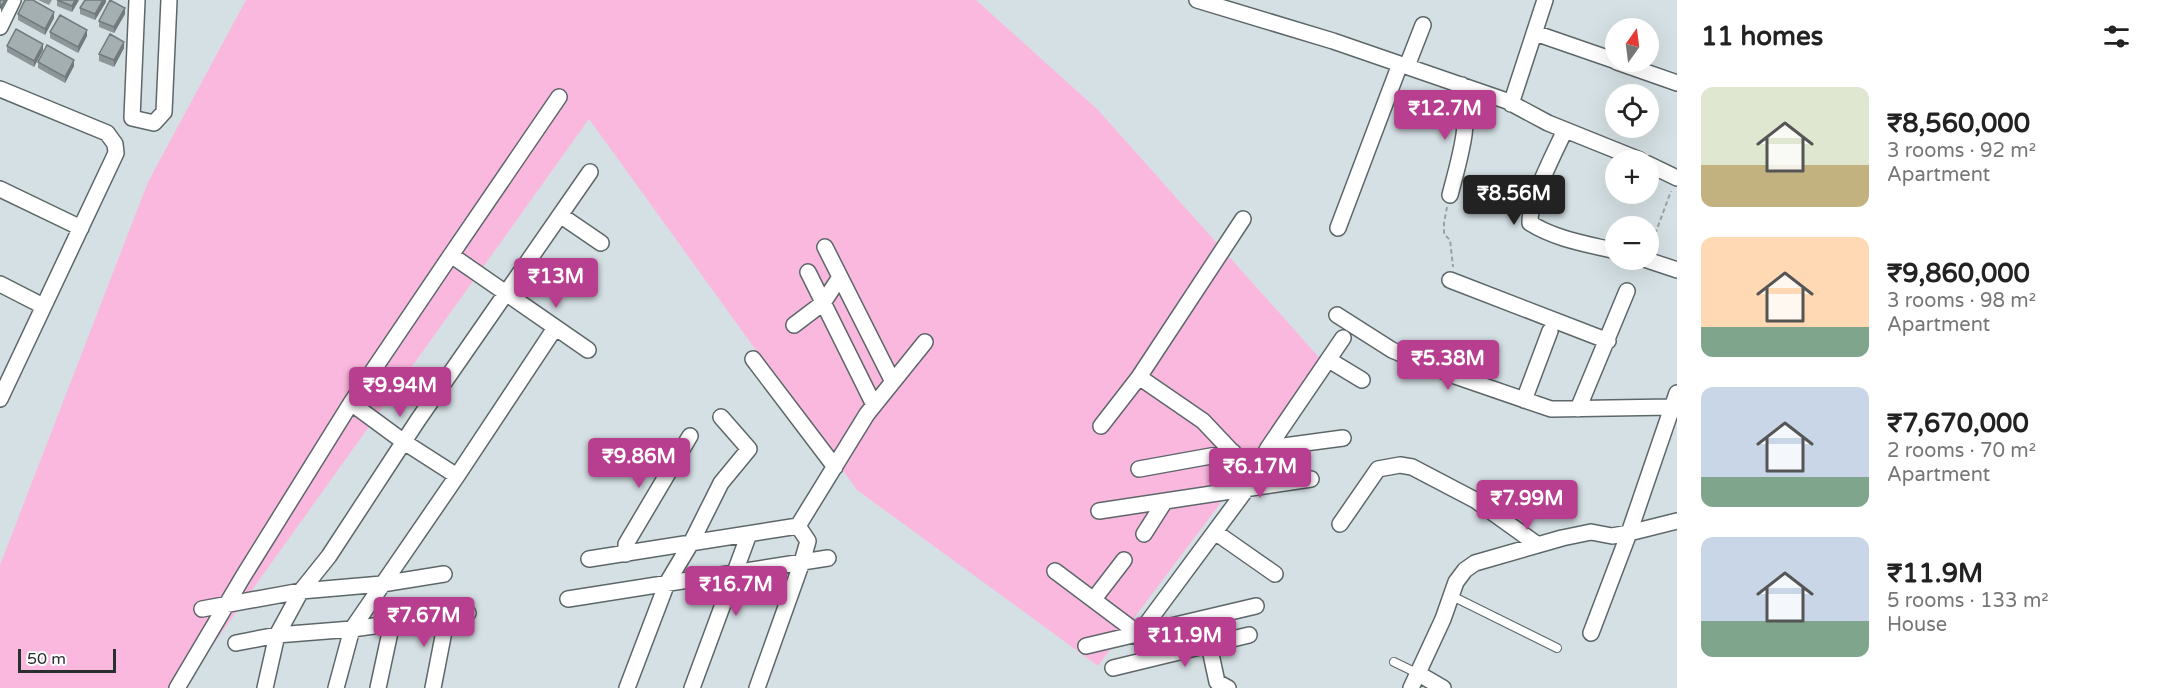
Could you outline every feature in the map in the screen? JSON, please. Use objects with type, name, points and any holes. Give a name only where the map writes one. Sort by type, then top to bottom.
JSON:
[{"type":"street","points":[[0,27],[13,0]]},
{"type":"street","points":[[137,0],[132,118],[154,123],[164,112],[169,0]]},
{"type":"street","points":[[1197,0],[1333,41],[1462,85],[1615,150]]},
{"type":"street","points":[[1511,104],[1545,0]]},
{"type":"street","points":[[1338,228],[1404,65],[1423,25]]},
{"type":"street","points":[[1535,33],[1605,57]]},
{"type":"street","points":[[1646,72],[1677,83]]},
{"type":"street","points":[[1450,195],[1466,125],[1465,96],[1462,85]]},
{"type":"street","points":[[0,89],[107,133],[115,144],[116,153],[0,399]]},
{"type":"street","points":[[177,688],[351,403],[559,97]]},
{"type":"street","points":[[1565,130],[1539,189],[1530,215],[1530,223],[1558,236],[1605,248]]},
{"type":"street","points":[[1659,169],[1677,177]]},
{"type":"street","points":[[266,688],[277,635],[301,591],[329,556],[404,442],[590,172]]},
{"type":"street","points":[[0,189],[81,228]]},
{"type":"street","points":[[560,215],[601,243]]},
{"type":"street","points":[[1101,426],[1139,377],[1243,219]]},
{"type":"street","points":[[825,247],[893,382]]},
{"type":"street","points":[[451,255],[588,350]]},
{"type":"street","points":[[1659,264],[1677,270]]},
{"type":"street","points":[[808,272],[874,405]]},
{"type":"street","points":[[794,325],[823,303],[840,277]]},
{"type":"street","points":[[1450,280],[1608,341]]},
{"type":"street","points":[[0,284],[43,306]]},
{"type":"street","points":[[1578,409],[1628,291]]},
{"type":"street","points":[[1337,315],[1392,350],[1455,376],[1551,409],[1675,403],[1591,633]]},
{"type":"street","points":[[844,344],[862,322]]},
{"type":"street","points":[[336,688],[352,629],[555,328]]},
{"type":"street","points":[[1524,400],[1550,331]]},
{"type":"street","points":[[1139,634],[1251,481],[1268,448],[1343,338]]},
{"type":"street","points":[[589,560],[798,526],[874,405],[925,342]]},
{"type":"street","points":[[753,359],[835,467]]},
{"type":"street","points":[[1329,360],[1362,380]]},
{"type":"street","points":[[1139,377],[1203,421],[1233,452],[1251,481]]},
{"type":"street","points":[[351,403],[404,442],[457,476]]},
{"type":"street","points":[[627,688],[667,584],[691,543],[721,483],[749,449],[721,417]]},
{"type":"street","points":[[626,554],[626,544],[690,436]]},
{"type":"street","points":[[1268,448],[1343,438]]},
{"type":"street","points":[[1139,469],[1233,452]]},
{"type":"street","points":[[1340,524],[1378,469],[1400,465],[1412,467],[1475,500],[1538,545]]},
{"type":"street","points":[[1099,511],[1165,501],[1251,481],[1311,479]]},
{"type":"street","points":[[1144,534],[1165,501]]},
{"type":"street","points":[[1411,688],[1419,674],[1456,582],[1465,570],[1475,563],[1591,532],[1612,536],[1677,521]]},
{"type":"street","points":[[757,688],[808,541],[798,526]]},
{"type":"street","points":[[1215,532],[1275,574]]},
{"type":"street","points":[[692,688],[748,534]]},
{"type":"street","points":[[568,599],[828,558]]},
{"type":"street","points":[[1094,599],[1124,560]]},
{"type":"street","points":[[1055,571],[1139,634],[1149,659]]},
{"type":"street","points":[[202,609],[301,591],[382,584],[444,574]]},
{"type":"street","points":[[1086,646],[1256,606]]},
{"type":"street","points":[[236,643],[277,635],[352,629],[468,613]]},
{"type":"street","points":[[433,688],[447,616]]},
{"type":"street","points":[[378,688],[392,624]]},
{"type":"street","points":[[1113,668],[1249,635]]},
{"type":"street","points":[[1209,645],[1217,682],[1228,688]]},
{"type":"street","points":[[1419,674],[1443,688]]},
{"type":"lane","points":[[1452,596],[1557,648]]},
{"type":"lane","points":[[1394,662],[1419,674]]},
{"type":"path","points":[[1659,222],[1677,177]]},
{"type":"path","points":[[1450,195],[1444,223],[1444,234],[1450,240],[1453,252],[1454,268],[1450,280]]},
{"type":"shaded area","points":[[246,0],[976,0],[1098,110],[1325,364],[1098,666],[857,490],[589,119],[182,688],[0,688],[0,565],[148,182]]},
{"type":"building","points":[[25,0],[33,0],[54,12],[45,29],[18,14]]},
{"type":"building","points":[[57,0],[75,0],[72,6]]},
{"type":"building","points":[[85,0],[103,0],[95,14],[80,8]]},
{"type":"building","points":[[110,0],[125,8],[114,27],[99,21]]},
{"type":"building","points":[[60,15],[87,30],[78,47],[50,32]]},
{"type":"building","points":[[16,29],[43,44],[34,61],[7,46]]},
{"type":"building","points":[[110,34],[124,42],[114,60],[99,54]]},
{"type":"building","points":[[47,45],[74,60],[65,77],[38,62]]}]
